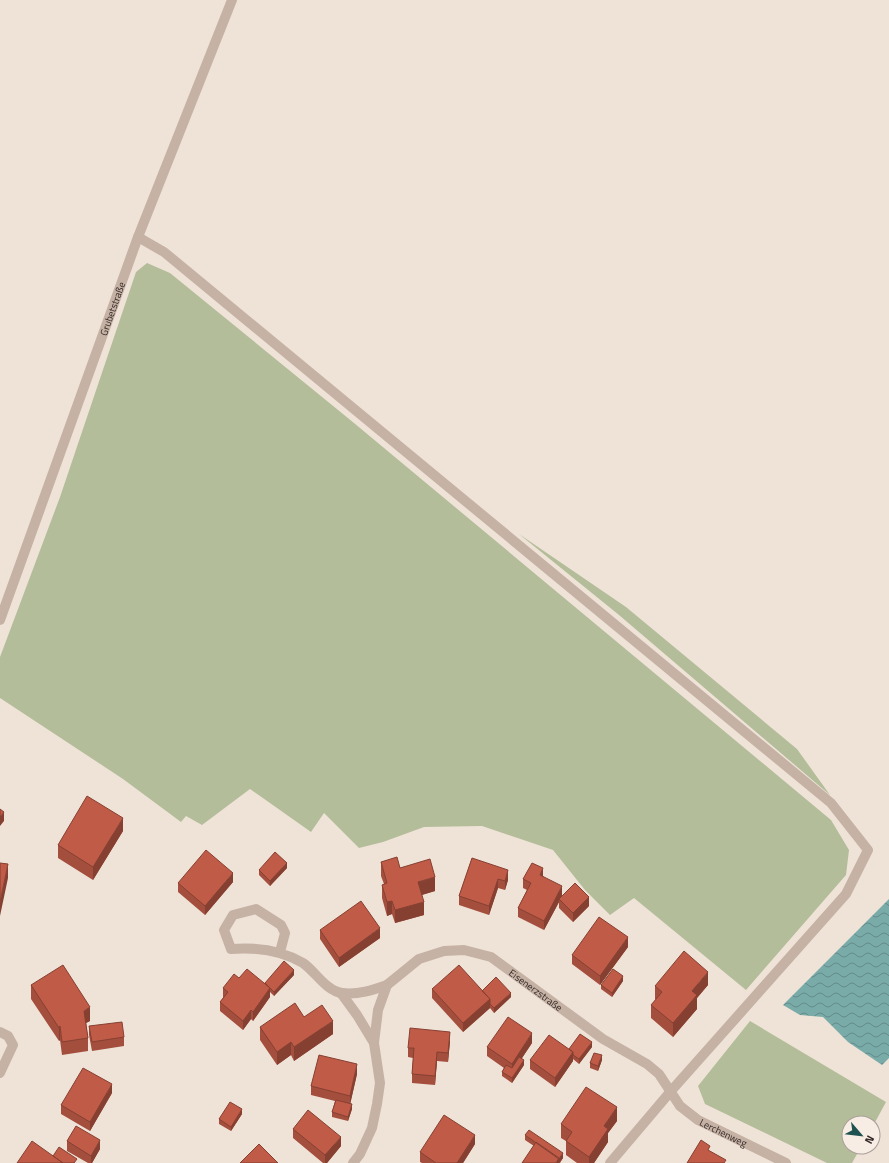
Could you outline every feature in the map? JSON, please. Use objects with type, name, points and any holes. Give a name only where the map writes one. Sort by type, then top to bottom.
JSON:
[{"type":"street","name":"Grubetstraße","points":[[0,620],[138,237],[232,0]]},
{"type":"street","points":[[138,237],[164,252],[831,803],[868,850],[846,894],[671,1091],[610,1163]]},
{"type":"street","points":[[280,952],[285,933],[281,925],[256,910],[233,914],[224,930],[232,948],[253,947],[280,952],[303,964],[326,984],[341,993],[357,1015],[374,1043]]},
{"type":"street","name":"Eisenerzstraße","points":[[341,993],[365,992],[387,985],[419,959],[444,951],[464,950],[491,957],[603,1039],[647,1064],[660,1074],[671,1091]]},
{"type":"street","points":[[353,1163],[360,1154],[372,1128],[377,1104],[380,1084],[374,1043],[378,1010],[387,985]]},
{"type":"street","points":[[0,1032],[8,1036],[13,1045],[0,1073]]},
{"type":"street","name":"Lerchenweg","points":[[671,1091],[680,1106],[698,1120],[786,1163]]},
{"type":"green space","points":[[147,263],[170,273],[354,423],[831,820],[849,850],[846,875],[746,990],[634,898],[610,915],[585,890],[553,850],[482,826],[424,827],[383,842],[359,848],[324,813],[311,832],[250,789],[202,825],[186,816],[181,822],[123,779],[0,698],[0,657],[60,497],[136,272]]},
{"type":"green space","points":[[519,534],[626,607],[797,749],[830,795],[619,615]]},
{"type":"green space","points":[[750,1021],[886,1102],[879,1115],[841,1115],[841,1155],[856,1155],[852,1163],[827,1163],[705,1104],[698,1086]]},
{"type":"water","points":[[889,899],[889,1058],[882,1065],[848,1042],[823,1017],[800,1015],[783,1005]]},
{"type":"building","points":[[87,796],[123,818],[93,867],[58,845]]},
{"type":"building","points":[[0,809],[4,812],[0,817]]},
{"type":"building","points":[[206,850],[233,873],[205,906],[178,883]]},
{"type":"building","points":[[275,852],[287,863],[270,881],[259,870]]},
{"type":"building","points":[[397,857],[400,868],[430,859],[435,877],[418,882],[424,902],[395,910],[392,901],[387,902],[382,885],[387,883],[381,862]]},
{"type":"building","points":[[472,858],[508,870],[505,881],[498,879],[489,906],[459,896]]},
{"type":"building","points":[[0,863],[8,864],[0,902]]},
{"type":"building","points":[[532,863],[543,868],[540,875],[562,886],[544,921],[518,908],[531,883],[523,879]]},
{"type":"building","points":[[575,883],[589,897],[573,913],[559,899]]},
{"type":"building","points":[[361,901],[380,928],[339,958],[320,930]]},
{"type":"building","points":[[599,917],[628,937],[600,976],[572,955]]},
{"type":"building","points":[[684,951],[708,972],[692,991],[697,995],[673,1023],[651,1005],[662,992],[655,986]]},
{"type":"building","points":[[284,961],[294,970],[274,992],[265,983]]},
{"type":"building","points":[[63,965],[90,1007],[84,1011],[88,1038],[62,1042],[60,1026],[59,1028],[31,985]]},
{"type":"building","points":[[459,965],[490,999],[463,1023],[432,989]]},
{"type":"building","points":[[247,969],[270,988],[253,1012],[251,1010],[243,1021],[220,1002],[228,992],[223,988],[234,974],[239,978]]},
{"type":"building","points":[[613,969],[623,976],[612,993],[601,985]]},
{"type":"building","points":[[496,977],[511,993],[494,1008],[490,1004],[490,999],[482,991]]},
{"type":"building","points":[[295,1003],[304,1017],[322,1005],[333,1021],[294,1047],[291,1042],[277,1052],[260,1027]]},
{"type":"building","points":[[508,1017],[532,1033],[512,1064],[487,1047]]},
{"type":"building","points":[[122,1022],[124,1037],[92,1042],[89,1026]]},
{"type":"building","points":[[410,1028],[450,1032],[448,1053],[437,1052],[435,1076],[412,1074],[414,1048],[408,1048]]},
{"type":"building","points":[[580,1034],[592,1042],[579,1059],[573,1055],[573,1052],[569,1049]]},
{"type":"building","points":[[549,1035],[573,1052],[555,1078],[530,1060]]},
{"type":"building","points":[[594,1053],[602,1055],[598,1066],[590,1063]]},
{"type":"building","points":[[319,1055],[357,1064],[350,1096],[311,1086]]},
{"type":"building","points":[[519,1057],[524,1060],[512,1078],[502,1072],[506,1065],[512,1068]]},
{"type":"building","points":[[83,1068],[112,1084],[90,1122],[61,1105]]},
{"type":"building","points":[[586,1087],[617,1107],[604,1126],[608,1129],[589,1157],[566,1141],[572,1132],[561,1124]]},
{"type":"building","points":[[336,1100],[352,1104],[348,1117],[332,1112]]},
{"type":"building","points":[[230,1102],[242,1109],[231,1127],[219,1119]]},
{"type":"building","points":[[308,1110],[341,1137],[325,1155],[293,1129]]},
{"type":"building","points":[[444,1115],[475,1135],[457,1163],[436,1163],[420,1152]]},
{"type":"building","points":[[76,1126],[100,1140],[91,1156],[67,1141]]},
{"type":"building","points":[[529,1130],[563,1153],[559,1159],[525,1135]]},
{"type":"building","points":[[701,1140],[710,1146],[708,1150],[726,1160],[724,1163],[687,1163]]},
{"type":"building","points":[[32,1141],[63,1163],[17,1163]]},
{"type":"building","points":[[536,1142],[559,1158],[556,1163],[522,1163]]},
{"type":"building","points":[[259,1144],[278,1163],[240,1163]]},
{"type":"building","points":[[59,1147],[77,1159],[74,1163],[63,1163],[53,1156]]}]
